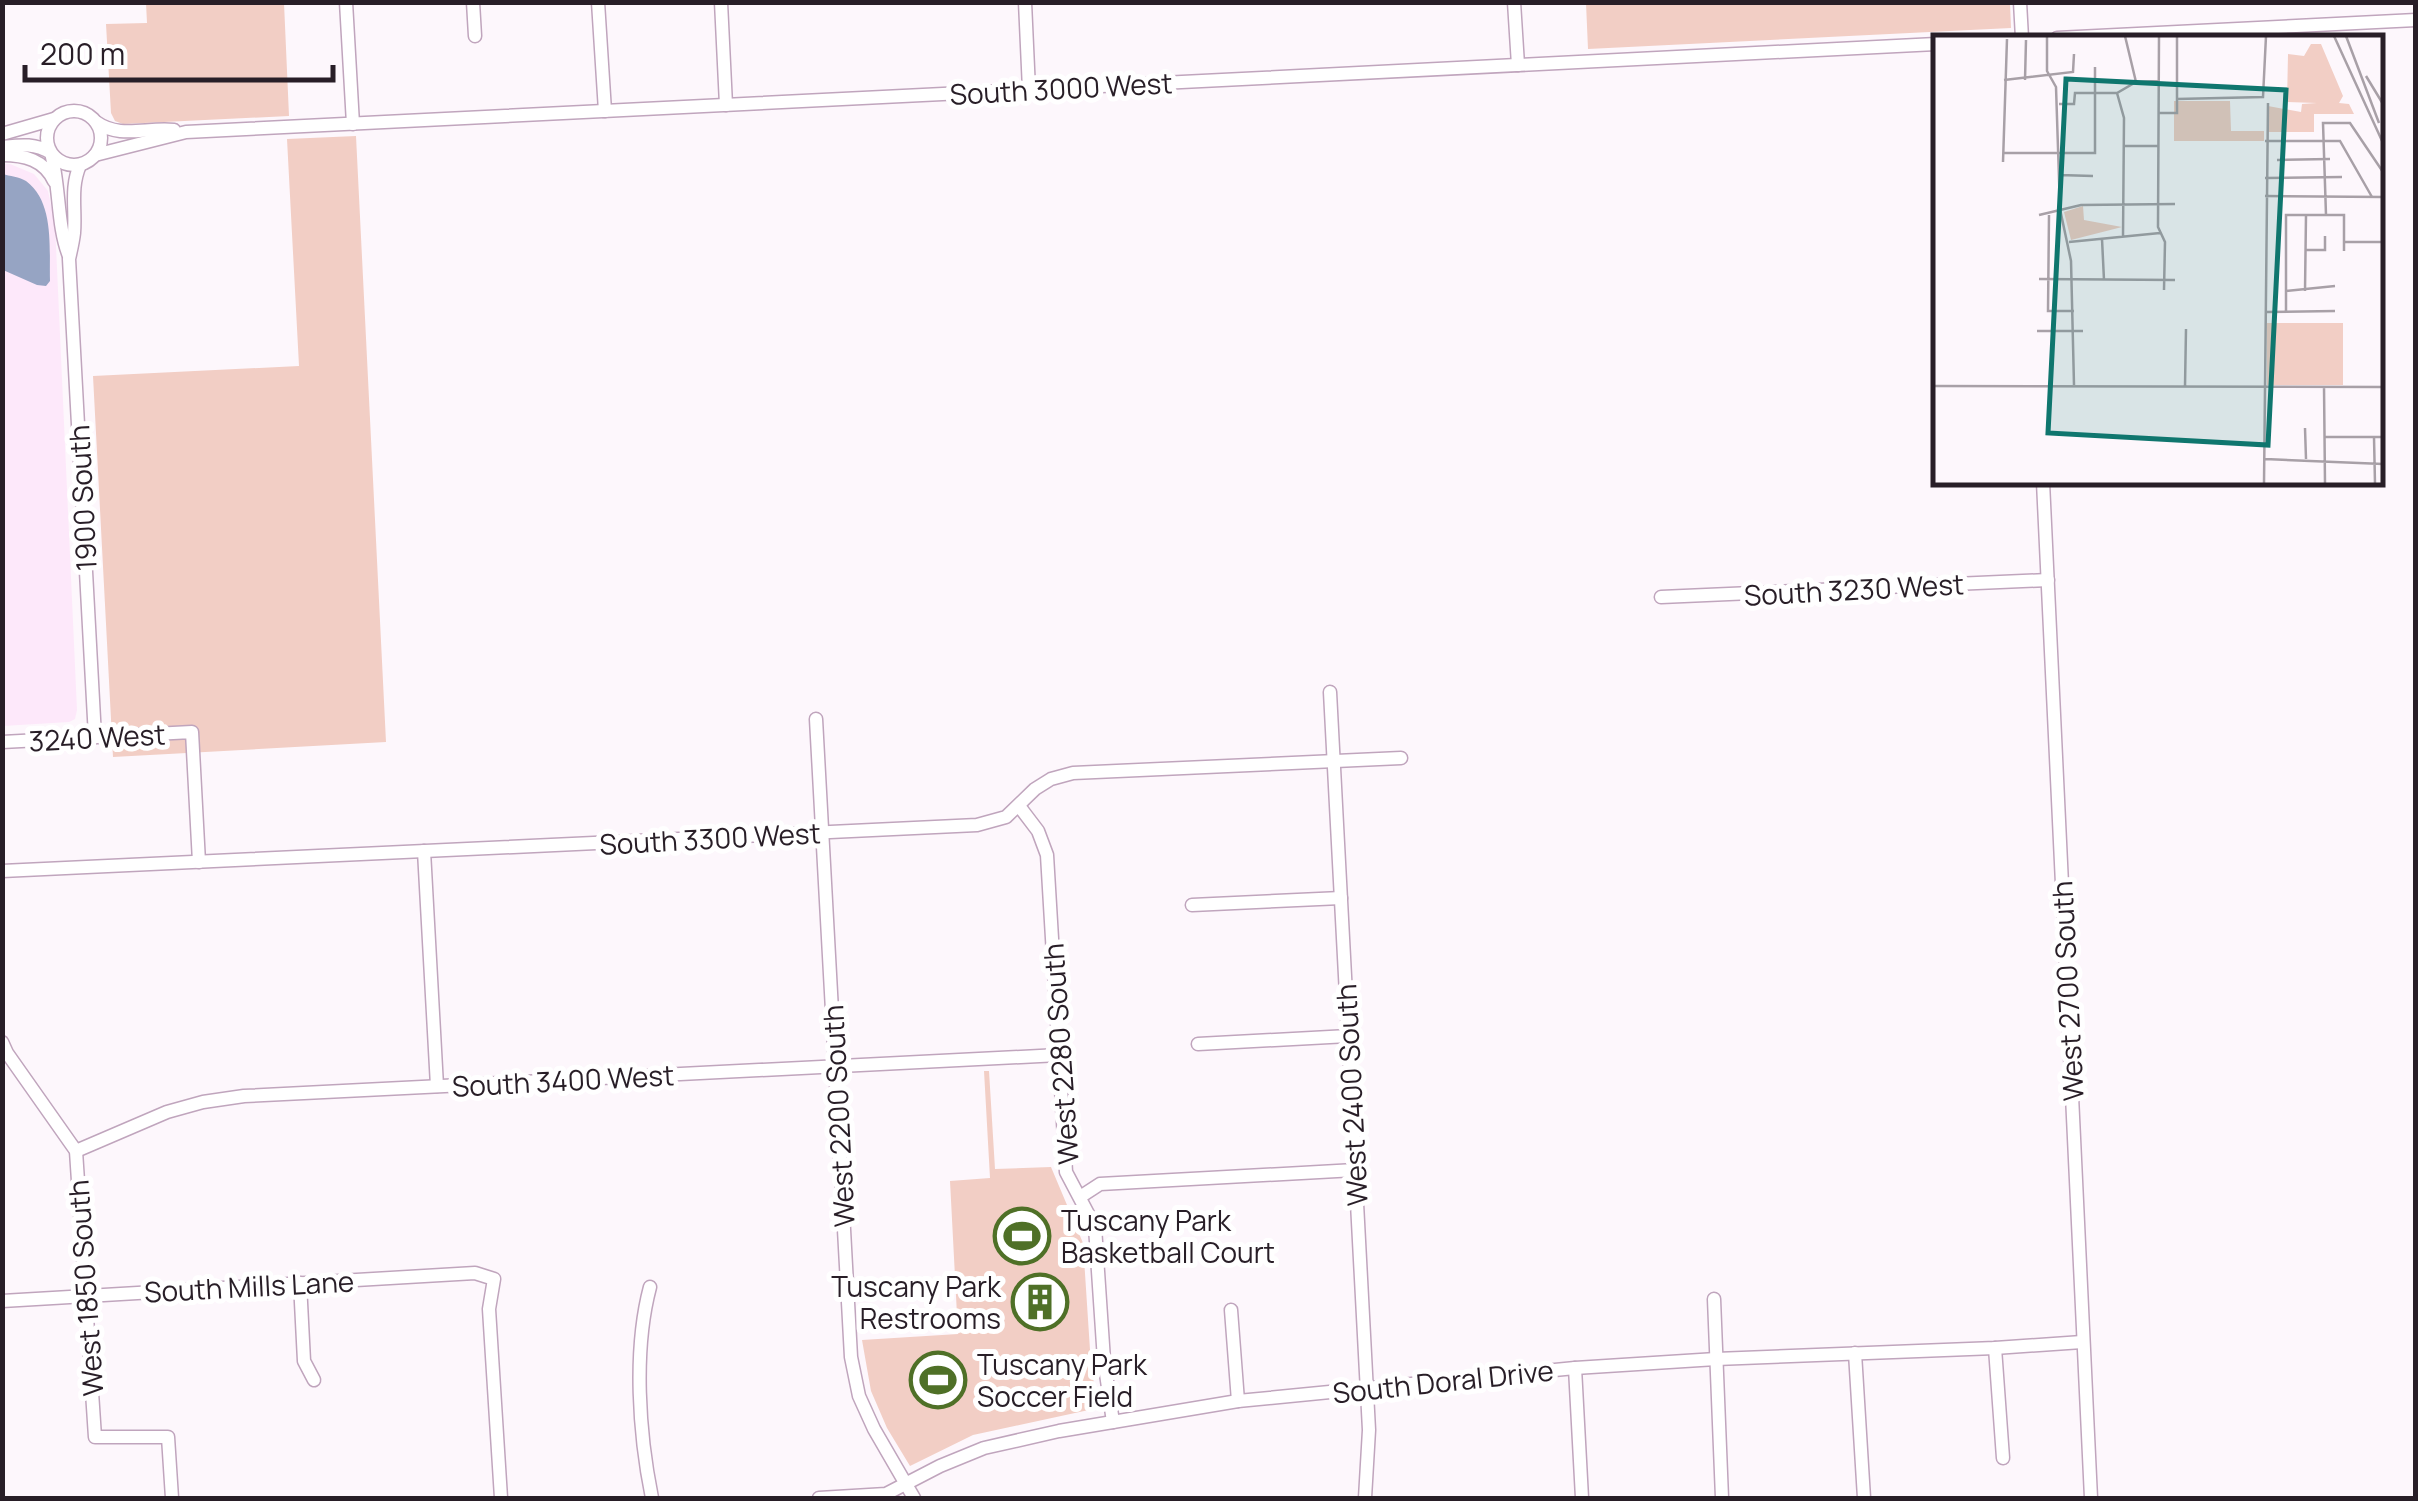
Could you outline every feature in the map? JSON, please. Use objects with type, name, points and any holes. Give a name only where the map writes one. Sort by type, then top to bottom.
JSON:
[{"type":"street","points":[[346,2],[353,124]]},
{"type":"street","points":[[474,2],[475,36]]},
{"type":"street","points":[[598,2],[604,111]]},
{"type":"street","points":[[721,2],[726,105]]},
{"type":"street","points":[[1025,2],[1028,90]]},
{"type":"street","points":[[1514,2],[1518,65]]},
{"type":"street","points":[[2020,2],[2022,35]]},
{"type":"street","points":[[2118,35],[2416,20]]},
{"type":"street","name":"South 3000 West","points":[[96,122],[114,132],[186,132],[1933,44]]},
{"type":"street","points":[[2,134],[64,113],[81,112],[96,122],[101,138],[95,155],[80,164],[64,164],[41,146],[2,151]]},
{"type":"street","points":[[56,118],[48,131],[48,146],[59,193],[63,242],[70,259]]},
{"type":"street","name":"South 3000 West","points":[[95,155],[186,132]]},
{"type":"street","points":[[2,151],[41,164],[51,174],[59,193]]},
{"type":"street","points":[[70,259],[74,178],[80,164]]},
{"type":"street","name":"1900 South","points":[[70,259],[95,737]]},
{"type":"street","name":"West 2700 South","points":[[2043,485],[2091,1498]]},
{"type":"street","name":"South 3230 West","points":[[1661,597],[2048,580]]},
{"type":"street","name":"West 2400 South","points":[[1330,692],[1369,1430],[1365,1498]]},
{"type":"street","name":"West 2200 South","points":[[816,719],[852,1357],[859,1396],[914,1498]]},
{"type":"street","name":"3240 West","points":[[2,742],[192,732],[199,862]]},
{"type":"street","name":"South 3300 West","points":[[2,872],[978,825],[1006,817],[1035,789],[1072,773],[1401,758]]},
{"type":"street","name":"West 2280 South","points":[[1019,806],[1038,831],[1047,855],[1066,1172],[1095,1228],[1104,1360],[1113,1422]]},
{"type":"street","points":[[424,852],[436,1086]]},
{"type":"street","points":[[1192,906],[1341,898]]},
{"type":"street","points":[[1198,1044],[1348,1036]]},
{"type":"street","name":"West 1850 South","points":[[2,1042],[76,1152],[94,1436],[168,1436],[172,1498]]},
{"type":"street","name":"South 3400 West","points":[[76,1152],[167,1112],[244,1096],[1059,1055]]},
{"type":"street","points":[[1080,1197],[1100,1184],[1355,1170]]},
{"type":"street","name":"South Mills Lane","points":[[2,1301],[475,1273],[494,1279],[489,1309],[501,1498]]},
{"type":"street","points":[[300,1283],[304,1361],[314,1380]]},
{"type":"street","points":[[650,1287],[641,1353],[646,1467],[652,1498]]},
{"type":"street","points":[[1714,1300],[1722,1498]]},
{"type":"street","points":[[1231,1310],[1238,1401]]},
{"type":"street","name":"South Doral Drive","points":[[819,1498],[886,1494],[984,1448],[1238,1401],[1575,1368],[2082,1342]]},
{"type":"street","points":[[1996,1348],[2003,1458]]},
{"type":"street","points":[[1855,1353],[1864,1498]]},
{"type":"street","points":[[1575,1368],[1582,1498]]},
{"type":"shaded area","points":[[146,3],[284,3],[289,116],[123,124],[115,121],[111,113],[106,24],[147,23]]},
{"type":"shaded area","points":[[1586,3],[2010,3],[2011,28],[1588,49]]},
{"type":"shaded area","points":[[356,136],[386,742],[113,757],[93,376],[299,366],[287,139]]},
{"type":"shaded area","points":[[2,164],[34,174],[48,191],[55,224],[77,710],[75,719],[69,722],[3,726]]},
{"type":"shaded area","points":[[984,1071],[989,1071],[995,1169],[1051,1167],[1083,1243],[1091,1365],[1098,1408],[973,1435],[910,1466],[871,1391],[862,1340],[958,1334],[950,1181],[990,1178]]},
{"type":"water","points":[[3,174],[26,181],[42,201],[50,241],[50,281],[46,286],[3,270]]},
{"type":"place","name":"Tuscany Park Basketball Court","points":[[1022,1236]]},
{"type":"place","name":"Tuscany Park Restrooms","points":[[1040,1302]]},
{"type":"place","name":"Tuscany Park Soccer Field","points":[[938,1380]]}]
